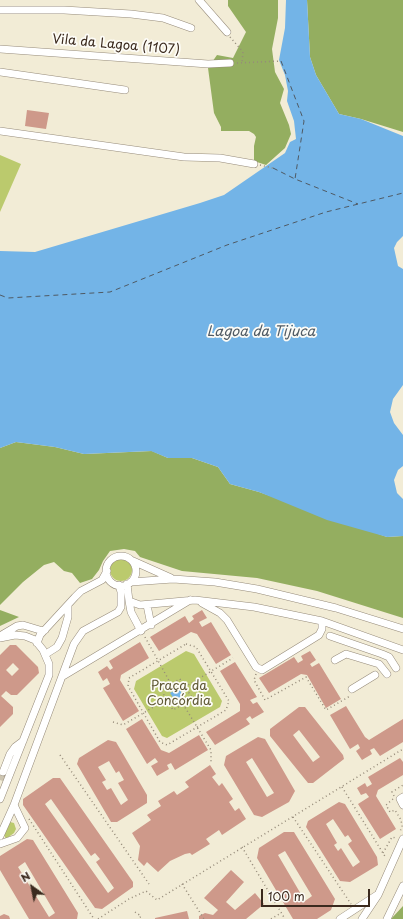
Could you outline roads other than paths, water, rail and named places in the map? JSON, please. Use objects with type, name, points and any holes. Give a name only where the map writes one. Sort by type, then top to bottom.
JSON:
[{"type":"street","points":[[199,0],[227,32]]},
{"type":"street","points":[[0,10],[64,10],[131,14],[163,18],[191,28]]},
{"type":"street","name":"Vila da Lagoa (1107)","points":[[0,49],[208,64],[230,63]]},
{"type":"street","points":[[0,72],[125,90]]},
{"type":"street","points":[[0,131],[184,157],[220,158],[254,164]]},
{"type":"street","points":[[37,643],[40,635],[54,618],[81,591],[102,580],[110,561],[119,556],[124,556],[173,579]]},
{"type":"street","points":[[132,561],[136,569],[136,574],[129,583],[129,600],[131,612],[141,631]]},
{"type":"street","points":[[0,836],[14,805],[36,742],[63,676],[74,644],[83,631],[104,621],[118,612],[121,607],[121,592],[117,584],[109,578],[107,571]]},
{"type":"street","points":[[95,584],[117,584],[173,579],[215,582],[273,592],[336,608],[403,629]]},
{"type":"street","points":[[129,600],[140,605],[195,600],[254,607],[322,621],[403,650]]},
{"type":"street","points":[[63,676],[195,600]]},
{"type":"street","points":[[195,600],[220,613],[227,620],[256,667],[259,669],[269,666],[319,635],[322,629],[322,621]]},
{"type":"street","points":[[46,654],[57,647],[62,638],[68,616],[68,605]]},
{"type":"street","points":[[147,605],[151,624]]},
{"type":"street","points":[[0,637],[17,626],[43,631],[45,630]]},
{"type":"street","points":[[0,637],[15,635],[25,636],[35,640],[46,654],[49,664],[49,675],[0,799]]},
{"type":"street","points":[[330,636],[389,657],[396,668]]},
{"type":"street","points":[[335,660],[346,654],[379,664],[387,674]]},
{"type":"street","points":[[354,691],[375,675]]},
{"type":"street","points":[[3,772],[10,754],[15,747],[23,741]]},
{"type":"street","points":[[403,797],[400,800],[403,805]]},
{"type":"street","points":[[0,844],[17,838],[25,828],[14,805]]},
{"type":"street","points":[[362,919],[378,895],[403,839]]},
{"type":"street","points":[[387,919],[403,886]]},
{"type":"street","points":[[340,919],[378,895]]},
{"type":"water","name":"Lagoa da Tijuca","points":[[286,0],[307,0],[310,57],[316,75],[339,114],[361,119],[403,136],[403,236],[394,248],[398,266],[403,269],[403,385],[393,399],[390,412],[394,423],[403,435],[403,466],[398,470],[394,480],[397,493],[403,499],[403,536],[387,537],[327,520],[259,492],[230,484],[218,467],[192,458],[168,458],[151,451],[84,454],[55,447],[16,442],[0,448],[0,251],[35,252],[224,195],[285,153],[290,142],[296,139],[294,121],[287,101],[288,91],[285,75],[279,60],[285,28]]},
{"type":"water","points":[[179,688],[184,697],[176,702],[170,693]]},
{"type":"tunnel","points":[[0,780],[3,772]]},
{"type":"park label","name":"Praça da Concórdia","points":[[179,694]]}]
